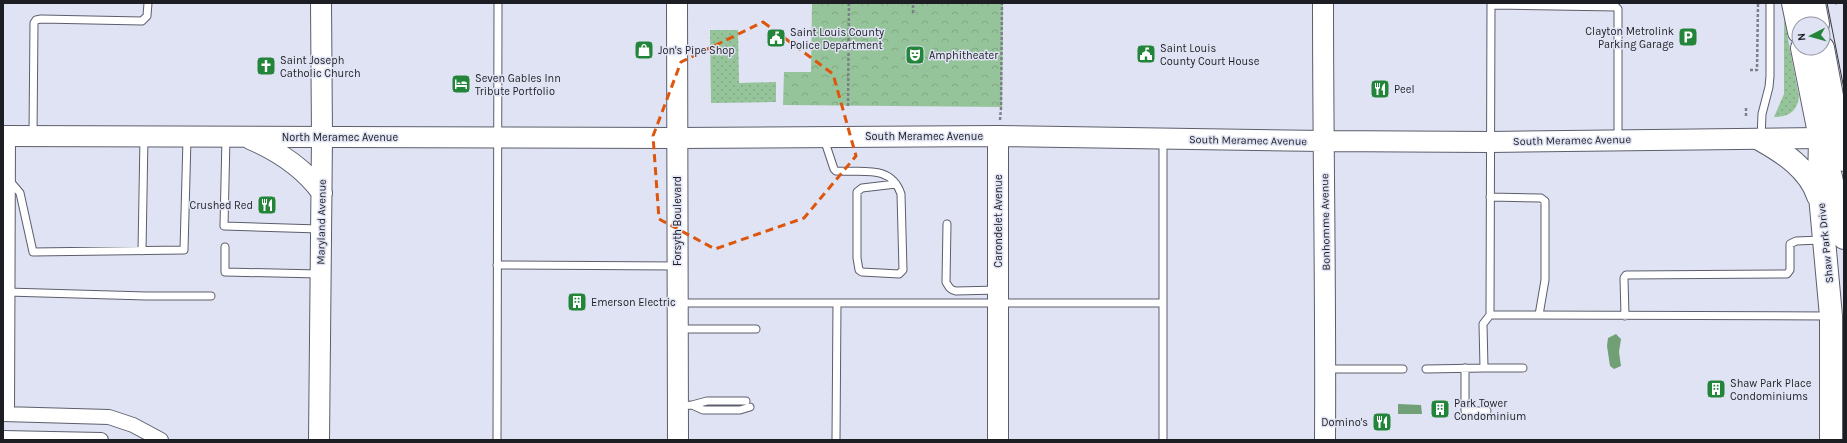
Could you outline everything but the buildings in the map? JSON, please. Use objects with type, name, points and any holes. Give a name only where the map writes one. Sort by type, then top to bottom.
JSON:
[{"type":"main road","points":[[1793,3],[1796,16]]},
{"type":"main road","points":[[1814,3],[1816,16]]},
{"type":"main road","name":"Shaw Park Drive","points":[[1804,56],[1820,138],[1818,166],[1822,207],[1835,239],[1831,316],[1832,440]]},
{"type":"main road","points":[[1824,56],[1844,160]]},
{"type":"main road","points":[[1820,138],[1831,177],[1835,239]]},
{"type":"main road","points":[[1761,140],[1780,151],[1801,169],[1817,194],[1822,207]]},
{"type":"street","name":"Maryland Avenue","points":[[319,440],[322,193],[321,3]]},
{"type":"street","name":"Forsyth Boulevard","points":[[677,3],[677,329],[685,406],[678,440]]},
{"type":"street","name":"Bonhomme Avenue","points":[[1323,3],[1326,369],[1325,440]]},
{"type":"street","name":"North Meramec Avenue","points":[[5,136],[677,138]]},
{"type":"street","points":[[5,136],[8,178],[5,414],[109,417],[133,425],[161,440]]},
{"type":"street","points":[[235,136],[266,146],[295,165],[322,193]]},
{"type":"street","name":"South Meramec Avenue","points":[[677,138],[998,136],[1490,142],[1761,140],[1820,138]]},
{"type":"street","name":"Carondelet Avenue","points":[[998,136],[998,440]]},
{"type":"street","points":[[3,438],[100,440]]},
{"type":"lane","points":[[32,136],[34,23],[36,20],[142,21],[147,16],[148,3]]},
{"type":"lane","points":[[497,440],[498,3]]},
{"type":"lane","points":[[1761,140],[1762,114],[1769,87],[1770,76],[1770,3]]},
{"type":"lane","points":[[1484,368],[1483,324],[1490,315],[1491,4],[1616,7],[1618,9],[1618,140]]},
{"type":"lane","points":[[142,251],[144,136]]},
{"type":"lane","points":[[8,178],[20,193],[33,252],[184,250],[187,136]]},
{"type":"lane","points":[[235,136],[224,226],[321,230]]},
{"type":"lane","points":[[823,137],[832,166],[836,171],[882,173],[888,176],[896,184],[901,194],[903,270],[899,274],[862,272],[858,265],[857,192],[862,188],[896,184]]},
{"type":"lane","points":[[1163,440],[1164,138]]},
{"type":"lane","points":[[1490,198],[1541,198],[1545,201],[1545,280],[1539,315]]},
{"type":"lane","points":[[947,224],[946,282],[951,290],[998,296],[1163,303]]},
{"type":"lane","points":[[1625,316],[1624,278],[1626,275],[1787,274],[1790,270],[1790,244],[1796,241],[1835,239]]},
{"type":"lane","points":[[225,247],[225,272],[321,274]]},
{"type":"lane","points":[[497,265],[677,266]]},
{"type":"lane","points":[[7,292],[146,296],[211,296]]},
{"type":"lane","points":[[677,303],[837,303],[998,296]]},
{"type":"lane","points":[[836,440],[837,303]]},
{"type":"lane","points":[[1490,315],[1831,316]]},
{"type":"lane","points":[[677,329],[756,329]]},
{"type":"lane","points":[[1465,368],[1465,411],[1487,411]]},
{"type":"lane","points":[[1426,369],[1523,368]]},
{"type":"lane","points":[[1326,369],[1403,369]]},
{"type":"lane","points":[[685,406],[703,410],[740,410],[748,404]]},
{"type":"path","points":[[848,3],[848,106]]},
{"type":"path","points":[[913,3],[913,13]]},
{"type":"path","points":[[998,136],[1002,108],[1002,3]]},
{"type":"path","points":[[1750,70],[1757,70],[1758,3]]},
{"type":"path","points":[[1746,106],[1746,116]]},
{"type":"highlighted area","points":[[763,22],[833,74],[856,156],[804,218],[715,249],[659,219],[653,136],[681,62]]},
{"type":"green space","points":[[812,3],[1003,3],[1002,107],[783,105],[784,72],[811,72]]},
{"type":"green space","points":[[1784,18],[1799,97],[1794,110],[1791,113],[1784,116],[1774,117],[1784,94]]},
{"type":"green space","points":[[710,30],[738,30],[739,83],[776,82],[776,102],[711,103]]},
{"type":"shaded area","points":[[1616,334],[1621,339],[1619,352],[1621,366],[1614,369],[1610,366],[1607,346],[1608,338]]},
{"type":"shaded area","points":[[1398,404],[1421,405],[1422,414],[1398,414]]},
{"type":"tram line","points":[[1827,3],[1844,89]]},
{"type":"place","name":"Clayton Metrolink Parking Garage","points":[[1688,37]]},
{"type":"place","name":"Saint Louis County Police Department","points":[[776,38]]},
{"type":"place","name":"Jon's Pipe Shop","points":[[644,50]]},
{"type":"place","name":"Saint Louis County Court House","points":[[1146,54]]},
{"type":"place","name":"Amphitheater","points":[[915,55]]},
{"type":"place","name":"Saint Joseph Catholic Church","points":[[266,66]]},
{"type":"place","name":"Seven Gables Inn Tribute Portfolio","points":[[461,84]]},
{"type":"place","name":"Peel","points":[[1380,89]]},
{"type":"place","name":"Crushed Red","points":[[267,205]]},
{"type":"place","name":"Emerson Electric","points":[[577,302]]},
{"type":"place","name":"Shaw Park Place Condominiums","points":[[1716,389]]},
{"type":"place","name":"Park Tower Condominium","points":[[1440,409]]},
{"type":"place","name":"Domino's","points":[[1382,422]]}]
